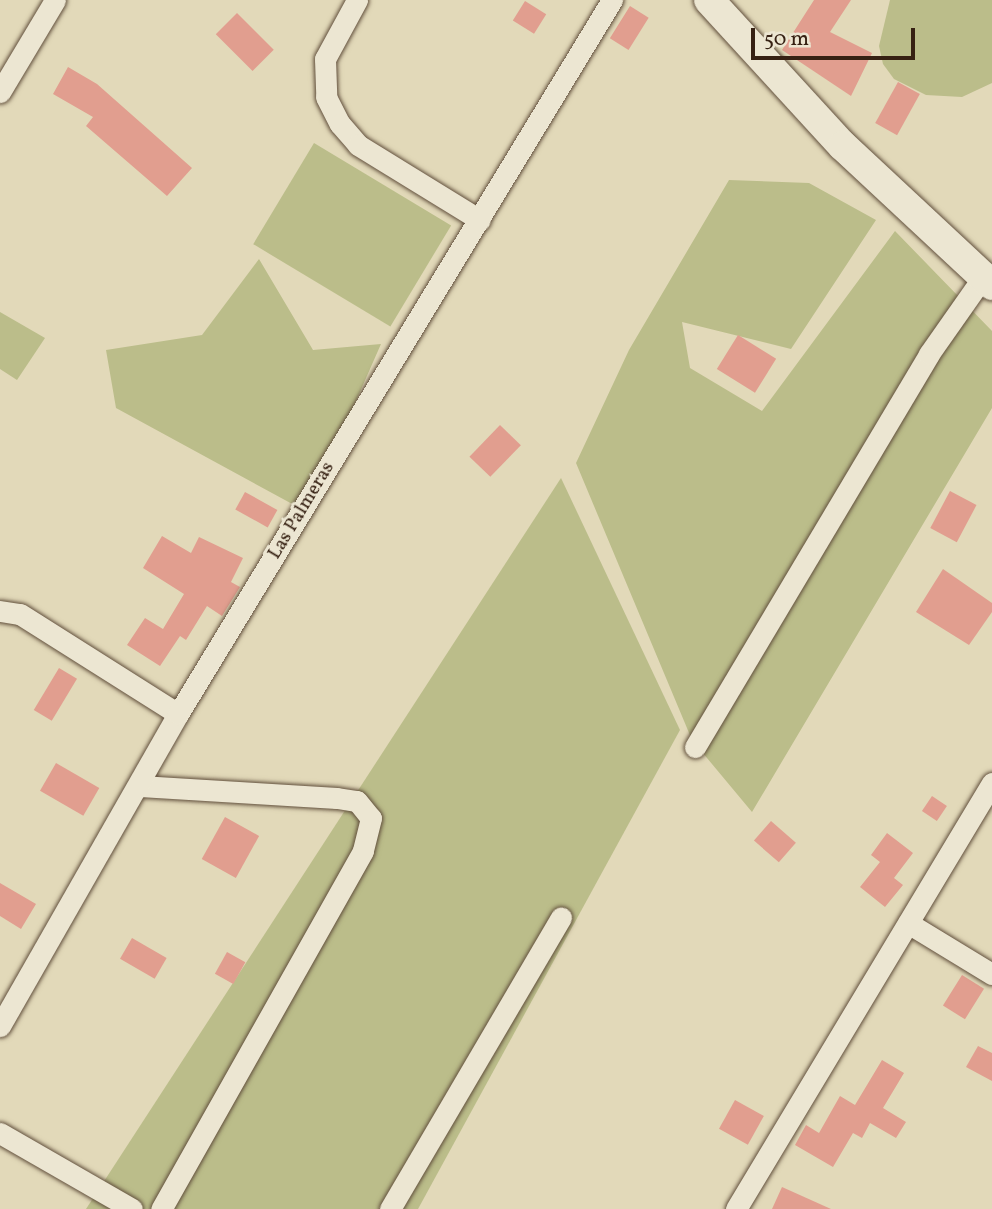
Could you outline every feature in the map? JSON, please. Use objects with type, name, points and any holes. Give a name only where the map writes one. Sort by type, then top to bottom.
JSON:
[{"type":"street","points":[[0,92],[55,0]]},
{"type":"street","points":[[357,0],[325,60],[326,97],[358,145],[480,220]]},
{"type":"street","name":"Las Palmeras","points":[[0,1026],[140,786],[178,714],[612,0]]},
{"type":"street","points":[[695,747],[929,354],[988,281],[843,146],[709,0]]},
{"type":"street","points":[[0,611],[20,614],[178,714]]},
{"type":"street","points":[[736,1209],[992,782]]},
{"type":"street","points":[[140,786],[337,798],[358,802],[371,818],[363,851],[161,1209]]},
{"type":"street","points":[[390,1209],[561,916]]},
{"type":"street","points":[[908,923],[992,974]]},
{"type":"street","points":[[0,1133],[132,1209]]},
{"type":"green space","points":[[890,0],[992,0],[992,83],[962,97],[926,95],[894,79],[883,64],[879,46]]},
{"type":"green space","points":[[314,143],[451,225],[390,327],[253,244]]},
{"type":"green space","points":[[729,180],[809,183],[876,220],[791,349],[682,322],[690,368],[762,411],[895,231],[992,331],[992,408],[752,812],[692,740],[576,463],[629,350]]},
{"type":"green space","points":[[259,259],[313,350],[381,344],[307,512],[116,408],[106,350],[202,335]]},
{"type":"green space","points":[[0,312],[45,338],[17,380],[0,369]]},
{"type":"green space","points":[[561,478],[680,730],[418,1209],[86,1209]]},
{"type":"building","points":[[814,0],[851,0],[830,32],[872,53],[851,96],[782,50]]},
{"type":"building","points":[[525,1],[546,14],[534,34],[513,21]]},
{"type":"building","points":[[630,6],[649,18],[629,50],[610,38]]},
{"type":"building","points":[[237,13],[274,50],[253,71],[216,34]]},
{"type":"building","points":[[68,67],[97,84],[192,168],[167,196],[86,126],[93,117],[53,94]]},
{"type":"building","points":[[898,82],[920,94],[897,135],[875,123]]},
{"type":"building","points":[[738,335],[776,359],[755,393],[717,369]]},
{"type":"building","points":[[500,425],[521,445],[490,477],[469,457]]},
{"type":"building","points":[[950,491],[976,505],[957,542],[930,528]]},
{"type":"building","points":[[245,492],[277,510],[268,527],[235,509]]},
{"type":"building","points":[[162,536],[191,553],[199,537],[243,558],[231,582],[240,587],[222,616],[207,606],[186,640],[180,636],[160,666],[127,645],[145,618],[163,629],[184,594],[143,568]]},
{"type":"building","points":[[943,569],[992,603],[992,612],[969,645],[916,612]]},
{"type":"building","points":[[59,668],[77,679],[52,721],[34,710]]},
{"type":"building","points":[[56,763],[99,788],[83,816],[40,791]]},
{"type":"building","points":[[932,796],[947,806],[937,821],[922,811]]},
{"type":"building","points":[[225,817],[259,836],[236,878],[202,859]]},
{"type":"building","points":[[771,821],[796,843],[779,862],[754,841]]},
{"type":"building","points":[[887,833],[913,853],[894,878],[903,885],[885,907],[860,887],[880,862],[871,855]]},
{"type":"building","points":[[0,883],[36,904],[21,929],[0,916]]},
{"type":"building","points":[[132,938],[167,958],[155,979],[120,959]]},
{"type":"building","points":[[227,952],[245,962],[233,984],[215,974]]},
{"type":"building","points":[[962,975],[984,989],[965,1019],[943,1006]]},
{"type":"building","points":[[978,1046],[992,1053],[992,1081],[966,1067]]},
{"type":"building","points":[[882,1060],[904,1073],[883,1108],[906,1122],[896,1138],[870,1123],[862,1138],[853,1133],[833,1167],[795,1145],[806,1125],[819,1133],[840,1096],[855,1105]]},
{"type":"building","points":[[735,1100],[764,1116],[748,1145],[719,1129]]},
{"type":"building","points":[[782,1187],[831,1209],[772,1209]]}]
